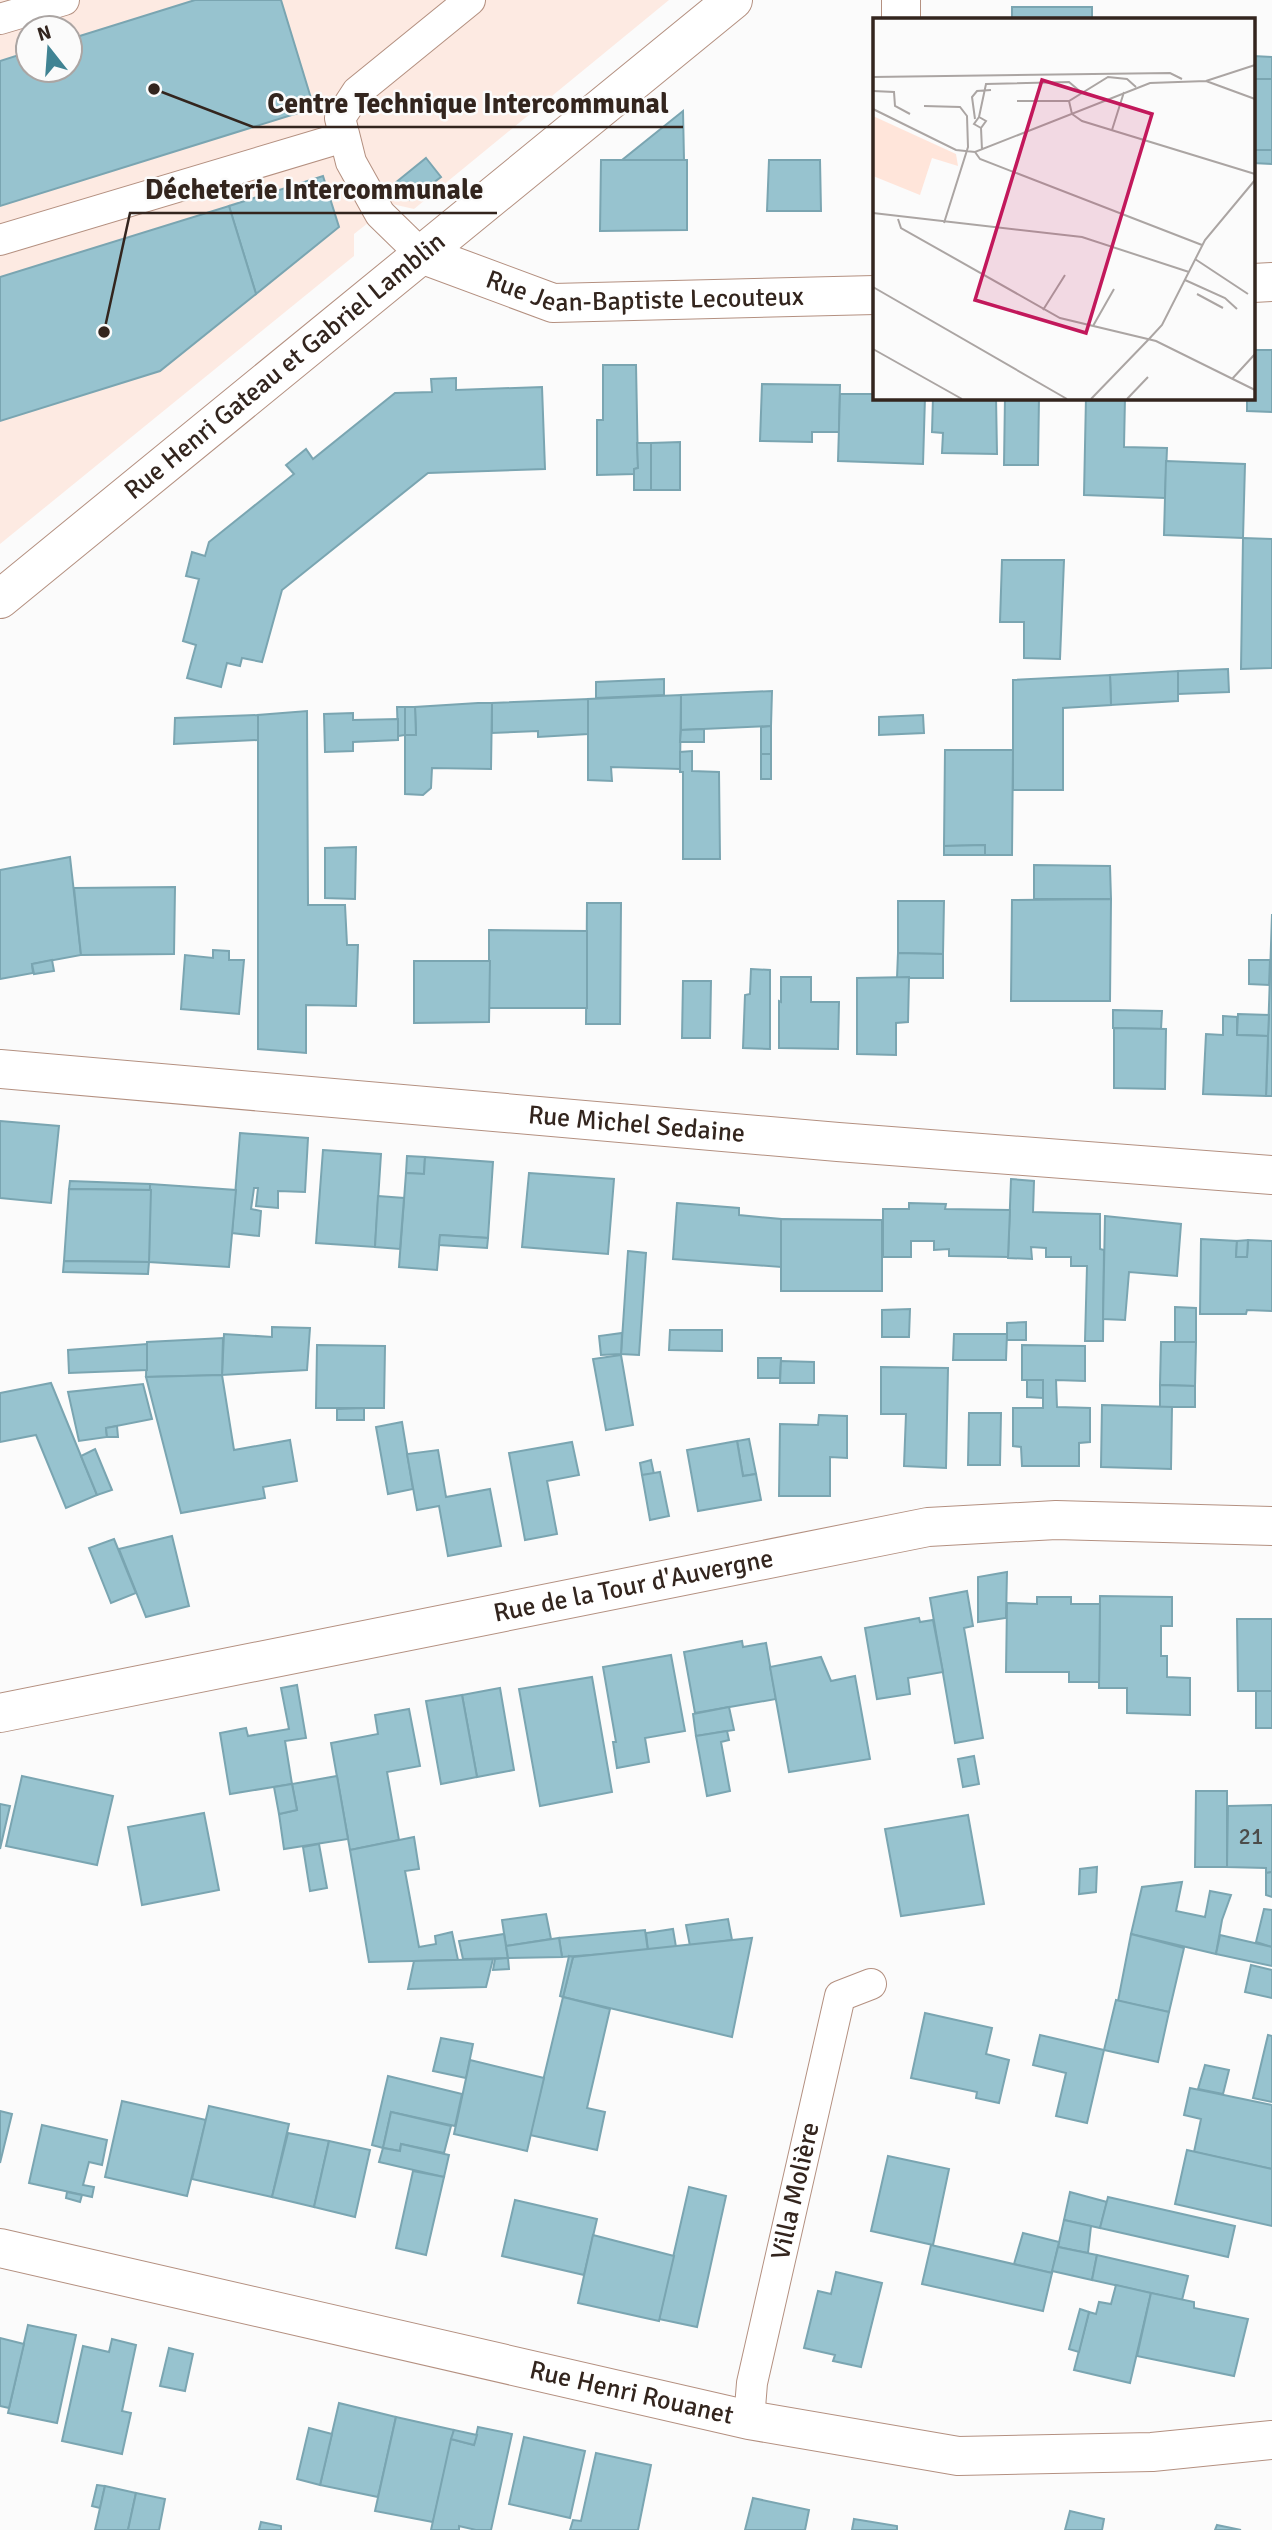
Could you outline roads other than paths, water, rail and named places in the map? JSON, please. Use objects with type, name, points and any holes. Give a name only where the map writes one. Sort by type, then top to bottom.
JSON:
[{"type":"street","name":"Rue Henri Gateau et Gabriel Lamblin","points":[[0,599],[733,0]]},
{"type":"street","points":[[901,0],[901,18]]},
{"type":"street","name":"Rue Jean-Baptiste Lecouteux","points":[[421,254],[553,303],[873,295]]},
{"type":"street","points":[[1254,283],[1272,282]]},
{"type":"street","name":"Rue Michel Sedaine","points":[[0,1069],[838,1142],[1272,1175]]},
{"type":"street","name":"Rue de la Tour d'Auvergne","points":[[0,1713],[928,1527],[1056,1520],[1272,1526]]},
{"type":"street","name":"Rue Henri Rouanet","points":[[0,2248],[749,2420],[958,2456],[1152,2452],[1272,2440]]},
{"type":"lane","points":[[0,19],[64,0]]},
{"type":"lane","points":[[421,254],[380,214],[351,162],[340,118],[357,92],[465,2]]},
{"type":"lane","points":[[0,240],[344,137]]},
{"type":"lane","name":"Villa Molière","points":[[749,2420],[752,2383],[840,1996],[871,1984]]},
{"type":"place","name":"Centre Technique Intercommunal","points":[[154,89]]},
{"type":"place","name":"Décheterie Intercommunale","points":[[104,332]]}]
